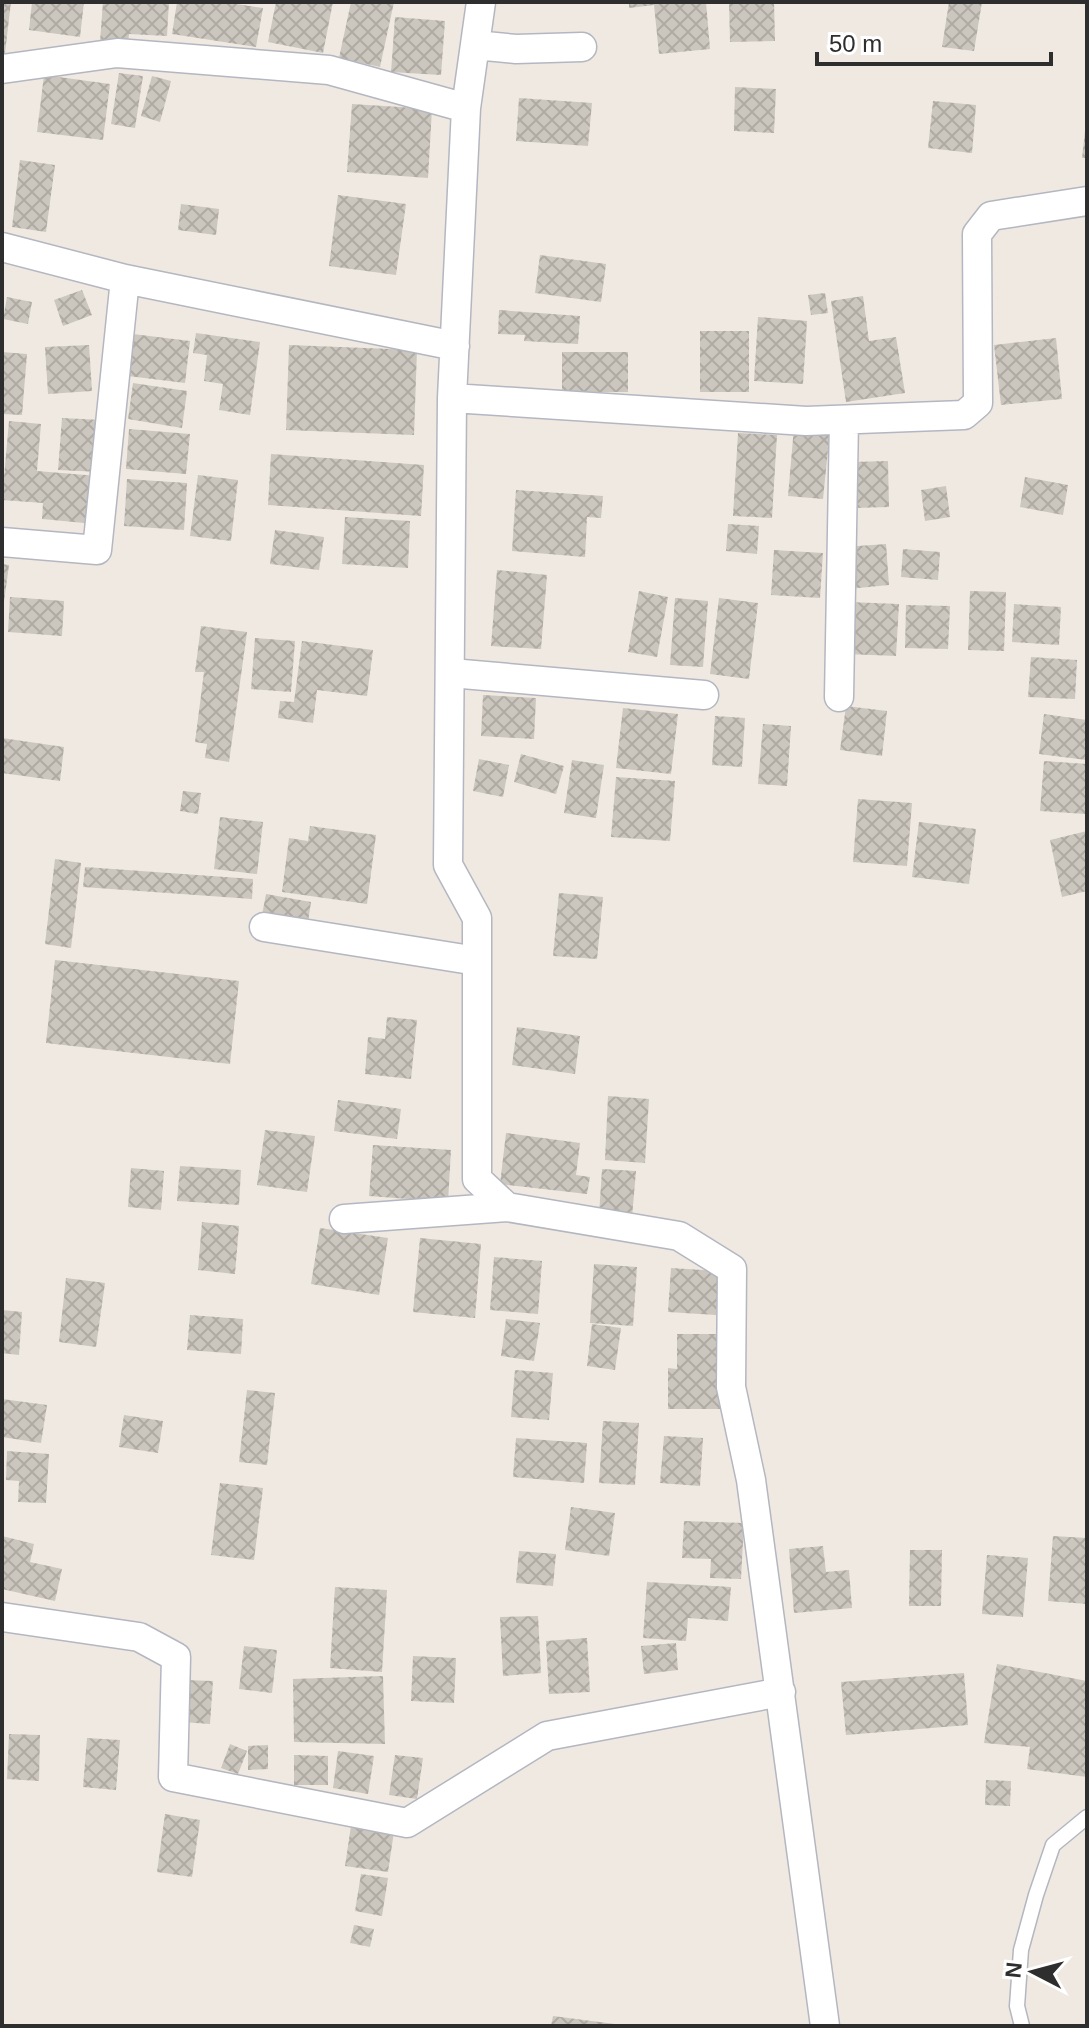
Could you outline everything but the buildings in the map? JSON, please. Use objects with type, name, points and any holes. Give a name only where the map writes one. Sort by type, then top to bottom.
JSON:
[{"type":"street","points":[[481,2],[466,108],[452,398],[448,865],[477,918],[477,1179],[507,1207]]},
{"type":"street","points":[[475,45],[516,49],[582,47]]},
{"type":"street","points":[[2,69],[117,53],[329,70],[466,108]]},
{"type":"street","points":[[452,398],[806,421],[964,415],[978,403],[977,234],[991,216],[1087,201]]},
{"type":"street","points":[[2,247],[125,279],[455,346]]},
{"type":"street","points":[[2,542],[97,550],[125,279]]},
{"type":"street","points":[[839,697],[844,420]]},
{"type":"street","points":[[451,673],[704,695]]},
{"type":"street","points":[[264,927],[477,961]]},
{"type":"street","points":[[344,1219],[507,1207],[679,1236],[732,1269],[731,1387],[751,1480],[825,2026]]},
{"type":"street","points":[[2,1617],[139,1637],[176,1657],[173,1777],[407,1823],[547,1736],[781,1692]]},
{"type":"lane","points":[[1022,2026],[1017,2006],[1021,1950],[1036,1895],[1053,1845],[1087,1817]]}]
